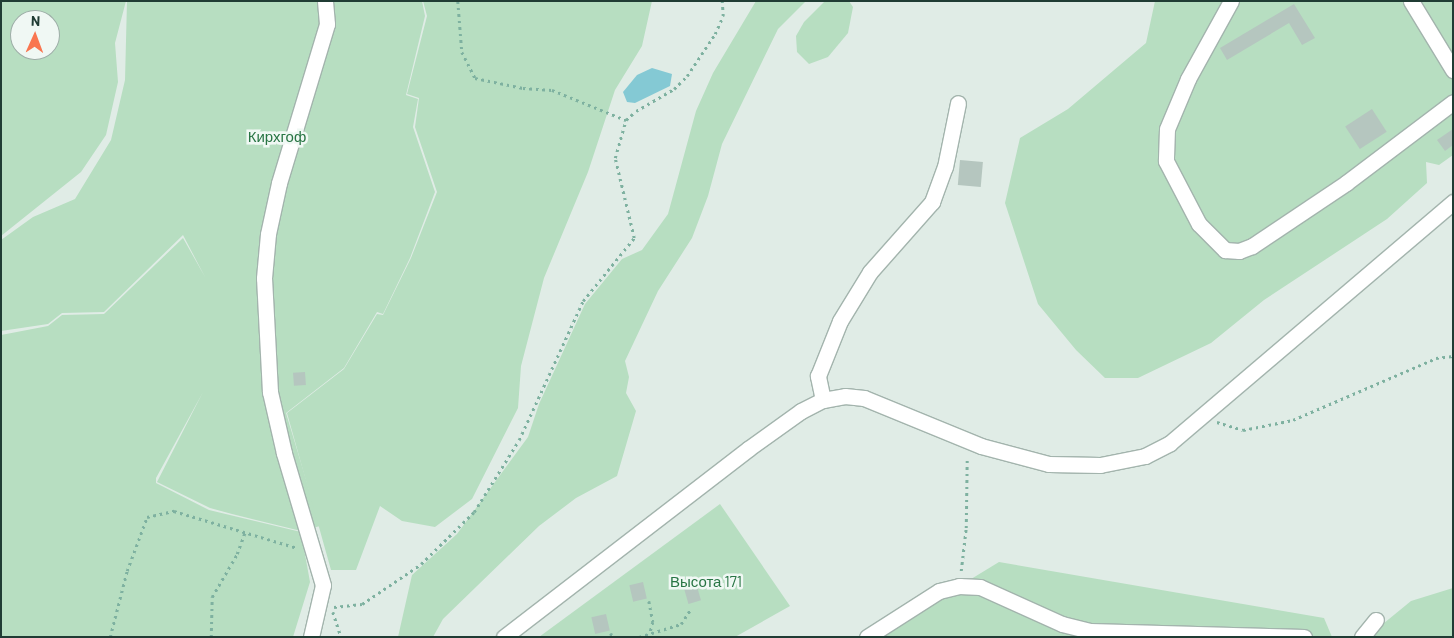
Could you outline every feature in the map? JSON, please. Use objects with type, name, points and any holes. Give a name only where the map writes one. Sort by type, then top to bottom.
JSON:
[{"type":"street","points":[[311,637],[322,585],[284,453],[270,392],[264,278],[268,234],[279,183],[327,24],[325,1]]},
{"type":"street","points":[[1231,1],[1188,79],[1167,129],[1166,161],[1199,224],[1225,250],[1239,251],[1252,246],[1369,167],[1453,102]]},
{"type":"street","points":[[1411,1],[1453,70]]},
{"type":"street","points":[[823,400],[818,376],[840,322],[870,272],[932,202],[945,167],[958,103]]},
{"type":"street","points":[[504,637],[748,449],[801,411],[823,400],[845,396],[864,398],[966,440],[1033,461],[1100,465],[1128,461],[1158,450],[1363,281],[1453,202]]},
{"type":"street","points":[[867,637],[939,591],[959,586],[980,587],[1062,624],[1090,631],[1304,637]]},
{"type":"street","points":[[1362,637],[1376,620]]},
{"type":"path","points":[[458,1],[462,52],[475,78],[523,88],[552,90],[626,120]]},
{"type":"path","points":[[317,608],[362,604],[421,564],[474,512],[519,440],[583,301],[634,238],[615,158],[626,120],[636,110],[674,89],[687,76],[716,34],[723,16],[722,1]]},
{"type":"path","points":[[1199,416],[1243,430],[1293,420],[1436,358],[1453,356]]},
{"type":"path","points":[[959,586],[966,528],[966,440]]},
{"type":"path","points":[[110,637],[127,571],[146,518],[174,511],[314,553]]},
{"type":"path","points":[[211,637],[212,597],[237,554],[245,532]]},
{"type":"path","points":[[649,601],[653,622],[650,633]]},
{"type":"path","points":[[639,637],[681,624],[690,610]]},
{"type":"green space","points":[[1,1],[126,1],[115,43],[118,82],[106,135],[81,172],[1,236]]},
{"type":"green space","name":"Кирхгоф","points":[[127,1],[422,1],[425,16],[406,95],[418,99],[413,127],[435,192],[410,258],[383,314],[377,312],[344,368],[286,413],[320,526],[301,531],[232,514],[210,508],[157,482],[203,392],[156,478],[156,483],[209,510],[301,532],[310,582],[293,637],[1,637],[1,335],[48,326],[62,315],[104,314],[183,238],[205,277],[183,235],[104,312],[62,313],[48,324],[1,331],[1,240],[33,217],[75,199],[111,140],[125,80]]},
{"type":"green space","points":[[423,1],[652,1],[642,46],[615,90],[588,172],[544,278],[521,366],[518,408],[472,499],[435,527],[402,521],[380,506],[356,570],[331,570],[287,413],[344,369],[377,314],[383,315],[411,258],[437,192],[415,127],[419,98],[407,94],[427,16]]},
{"type":"green space","points":[[756,1],[806,1],[778,29],[722,144],[708,196],[692,238],[658,291],[625,361],[629,377],[626,393],[636,411],[617,476],[576,498],[539,526],[443,619],[433,637],[398,637],[412,575],[457,534],[528,437],[539,404],[585,304],[622,259],[642,250],[668,214],[696,111],[713,73]]},
{"type":"green space","points":[[825,1],[849,1],[853,7],[848,33],[828,57],[809,64],[797,52],[796,36],[804,22]]},
{"type":"green space","points":[[1155,1],[1453,1],[1453,155],[1439,165],[1426,162],[1427,183],[1387,219],[1264,300],[1211,343],[1138,378],[1105,378],[1076,350],[1038,304],[1005,203],[1020,138],[1068,109],[1146,43]]},
{"type":"green space","name":"Высота 171","points":[[720,504],[790,606],[735,637],[539,637]]},
{"type":"green space","points":[[999,562],[1324,618],[1332,637],[876,637]]},
{"type":"green space","points":[[1453,588],[1453,637],[1367,637],[1411,601]]},
{"type":"water","points":[[652,68],[672,74],[670,86],[635,103],[627,102],[623,92],[637,75]]},
{"type":"building","points":[[1294,4],[1315,38],[1302,45],[1289,23],[1227,60],[1220,48]]},
{"type":"building","points":[[1372,109],[1387,132],[1360,149],[1345,126]]},
{"type":"building","points":[[1453,129],[1453,145],[1445,151],[1437,140]]},
{"type":"building","points":[[960,160],[983,162],[981,187],[958,185]]},
{"type":"building","points":[[305,372],[306,385],[294,386],[293,373]]},
{"type":"building","points":[[643,582],[647,599],[633,602],[629,585]]},
{"type":"building","points":[[696,583],[701,600],[688,604],[684,587]]},
{"type":"building","points":[[606,614],[610,631],[595,634],[591,617]]}]
